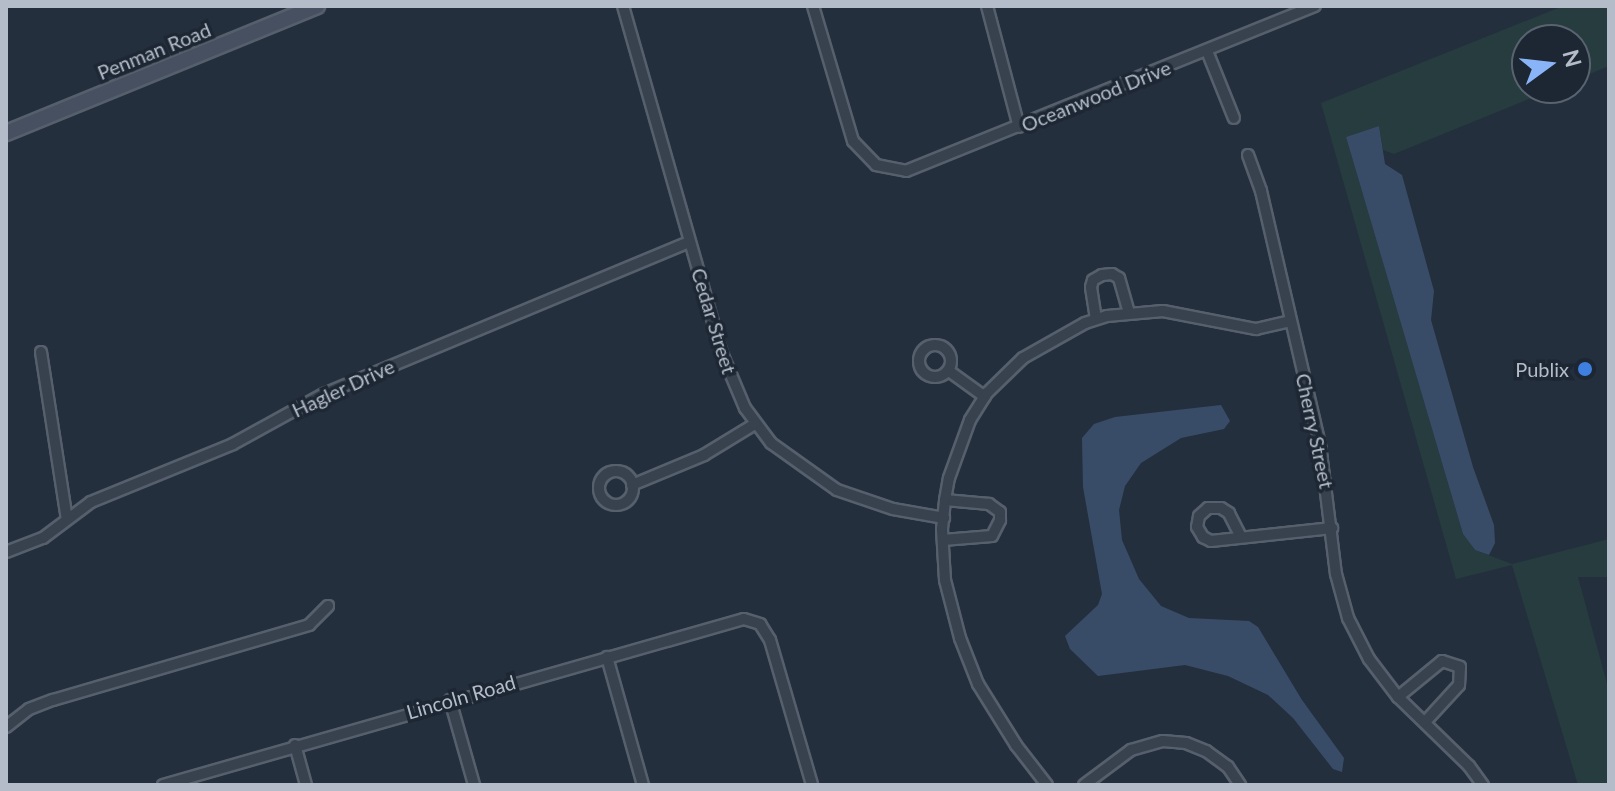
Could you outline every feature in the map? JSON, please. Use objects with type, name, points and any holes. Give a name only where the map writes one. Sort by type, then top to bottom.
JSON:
[{"type":"street","name":"Penman Road","points":[[6,133],[317,6]]},
{"type":"street","name":"Cedar Street","points":[[623,6],[731,380],[755,424],[796,464],[837,490],[893,509],[944,518]]},
{"type":"street","name":"Oceanwood Drive","points":[[813,6],[853,141],[876,165],[892,171],[920,168],[1315,6]]},
{"type":"street","points":[[987,6],[1019,127]]},
{"type":"street","points":[[1207,51],[1234,118]]},
{"type":"street","name":"Cherry Street","points":[[1248,155],[1261,191],[1320,444],[1336,574],[1348,618],[1369,659],[1398,697],[1483,785]]},
{"type":"street","name":"Hagler Drive","points":[[6,552],[43,538],[91,502],[252,434],[324,394],[690,242]]},
{"type":"street","points":[[1096,319],[1091,287],[1093,280],[1102,275],[1112,274],[1119,278],[1129,313]]},
{"type":"street","points":[[1047,785],[995,715],[973,670],[945,580],[945,500],[961,440],[985,397],[1023,358],[1056,336],[1096,319],[1163,311],[1256,329],[1290,321]]},
{"type":"street","points":[[41,352],[67,519]]},
{"type":"street","points":[[949,371],[985,397]]},
{"type":"street","points":[[632,485],[704,455],[755,424]]},
{"type":"street","points":[[943,540],[992,536],[1000,520],[1000,512],[989,504],[945,500]]},
{"type":"street","points":[[1241,537],[1332,528]]},
{"type":"street","points":[[6,727],[29,709],[53,700],[309,625],[328,606]]},
{"type":"street","name":"Lincoln Road","points":[[163,785],[450,700],[744,619],[760,624],[770,640],[812,785]]},
{"type":"street","points":[[607,657],[643,785]]},
{"type":"street","points":[[1398,697],[1442,661],[1460,667],[1459,685],[1425,722]]},
{"type":"street","points":[[450,700],[474,785]]},
{"type":"street","points":[[1084,785],[1131,750],[1163,741],[1186,743],[1206,751],[1228,767],[1240,785]]},
{"type":"street","points":[[295,745],[306,785]]},
{"type":"green space","points":[[1563,6],[1609,6],[1609,66],[1591,73],[1591,24],[1518,24]]},
{"type":"green space","points":[[1511,27],[1511,104],[1517,104],[1394,154],[1383,150],[1379,126],[1346,137],[1463,534],[1475,550],[1512,564],[1609,539],[1609,577],[1578,577],[1609,691],[1609,785],[1578,785],[1512,565],[1456,579],[1321,103]]},
{"type":"water","points":[[1379,126],[1385,164],[1402,175],[1434,291],[1431,320],[1473,467],[1494,525],[1495,543],[1489,555],[1475,550],[1463,534],[1346,137]]},
{"type":"water","points":[[1221,405],[1230,421],[1224,429],[1181,438],[1141,463],[1125,486],[1119,510],[1122,540],[1139,579],[1161,606],[1189,618],[1249,621],[1258,627],[1302,700],[1344,758],[1342,772],[1333,769],[1293,718],[1268,695],[1228,676],[1185,665],[1098,676],[1070,649],[1065,636],[1098,605],[1102,594],[1083,487],[1082,438],[1094,424],[1115,417]]},
{"type":"place","name":"Publix","points":[[1585,369]]}]
